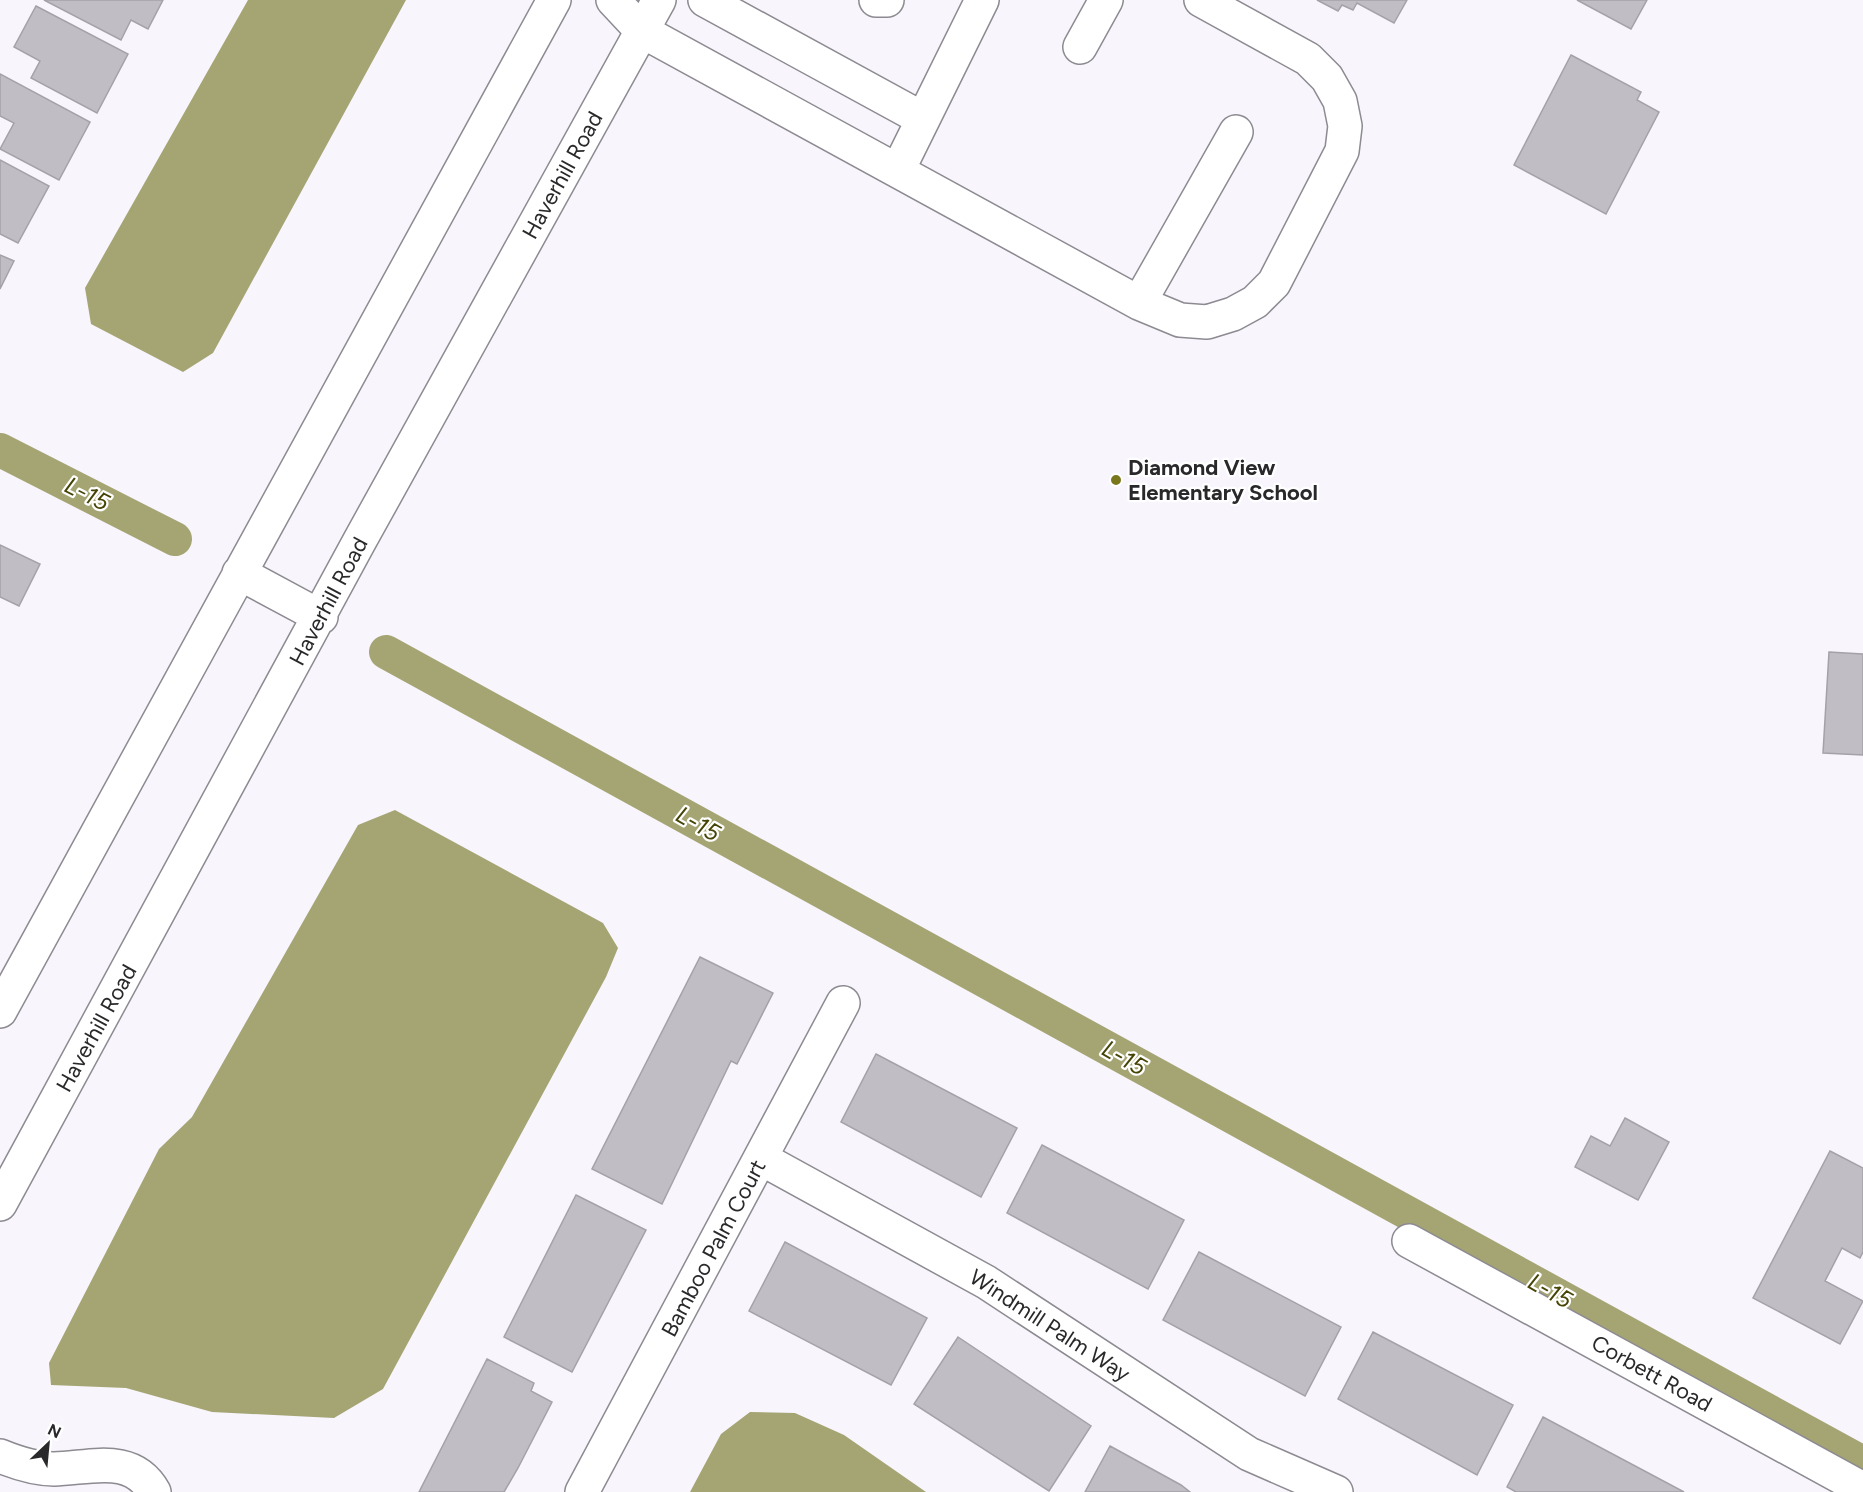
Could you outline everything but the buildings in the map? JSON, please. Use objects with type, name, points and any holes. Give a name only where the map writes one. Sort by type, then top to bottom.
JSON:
[{"type":"street","points":[[0,1011],[554,0]]},
{"type":"street","points":[[613,0],[642,31],[1139,303],[1180,320],[1207,322],[1233,314],[1255,302],[1274,283],[1342,151],[1345,126],[1340,101],[1321,72],[1308,59],[1201,0]]},
{"type":"street","name":"Haverhill Road","points":[[0,1204],[321,616],[359,542],[659,0]]},
{"type":"street","points":[[705,0],[923,119]]},
{"type":"street","points":[[876,0],[887,0]]},
{"type":"street","points":[[898,170],[982,0]]},
{"type":"street","points":[[1080,47],[1106,0]]},
{"type":"street","points":[[1139,303],[1236,132]]},
{"type":"street","points":[[239,573],[321,616]]},
{"type":"street","name":"Bamboo Palm Court","points":[[582,1492],[762,1159],[843,1003]]},
{"type":"street","name":"Windmill Palm Way","points":[[762,1159],[986,1282],[1249,1454],[1336,1492]]},
{"type":"street","name":"Corbett Road","points":[[1409,1241],[1863,1489]]},
{"type":"street","points":[[0,1456],[20,1465],[52,1469],[103,1464],[129,1467],[149,1483],[154,1492]]},
{"type":"shaded area","points":[[248,0],[406,0],[213,353],[183,372],[91,324],[85,288]]},
{"type":"shaded area","points":[[395,810],[603,923],[618,948],[606,977],[383,1389],[334,1418],[212,1412],[126,1388],[51,1385],[49,1363],[159,1149],[192,1117],[358,825]]},
{"type":"shaded area","points":[[750,1412],[795,1413],[844,1435],[926,1492],[690,1492],[721,1434]]},
{"type":"waterway","name":"L-15","points":[[0,450],[175,539]]},
{"type":"waterway","name":"L-15","points":[[386,652],[1863,1463]]},
{"type":"place","name":"Diamond View Elementary School","points":[[1116,480]]}]
